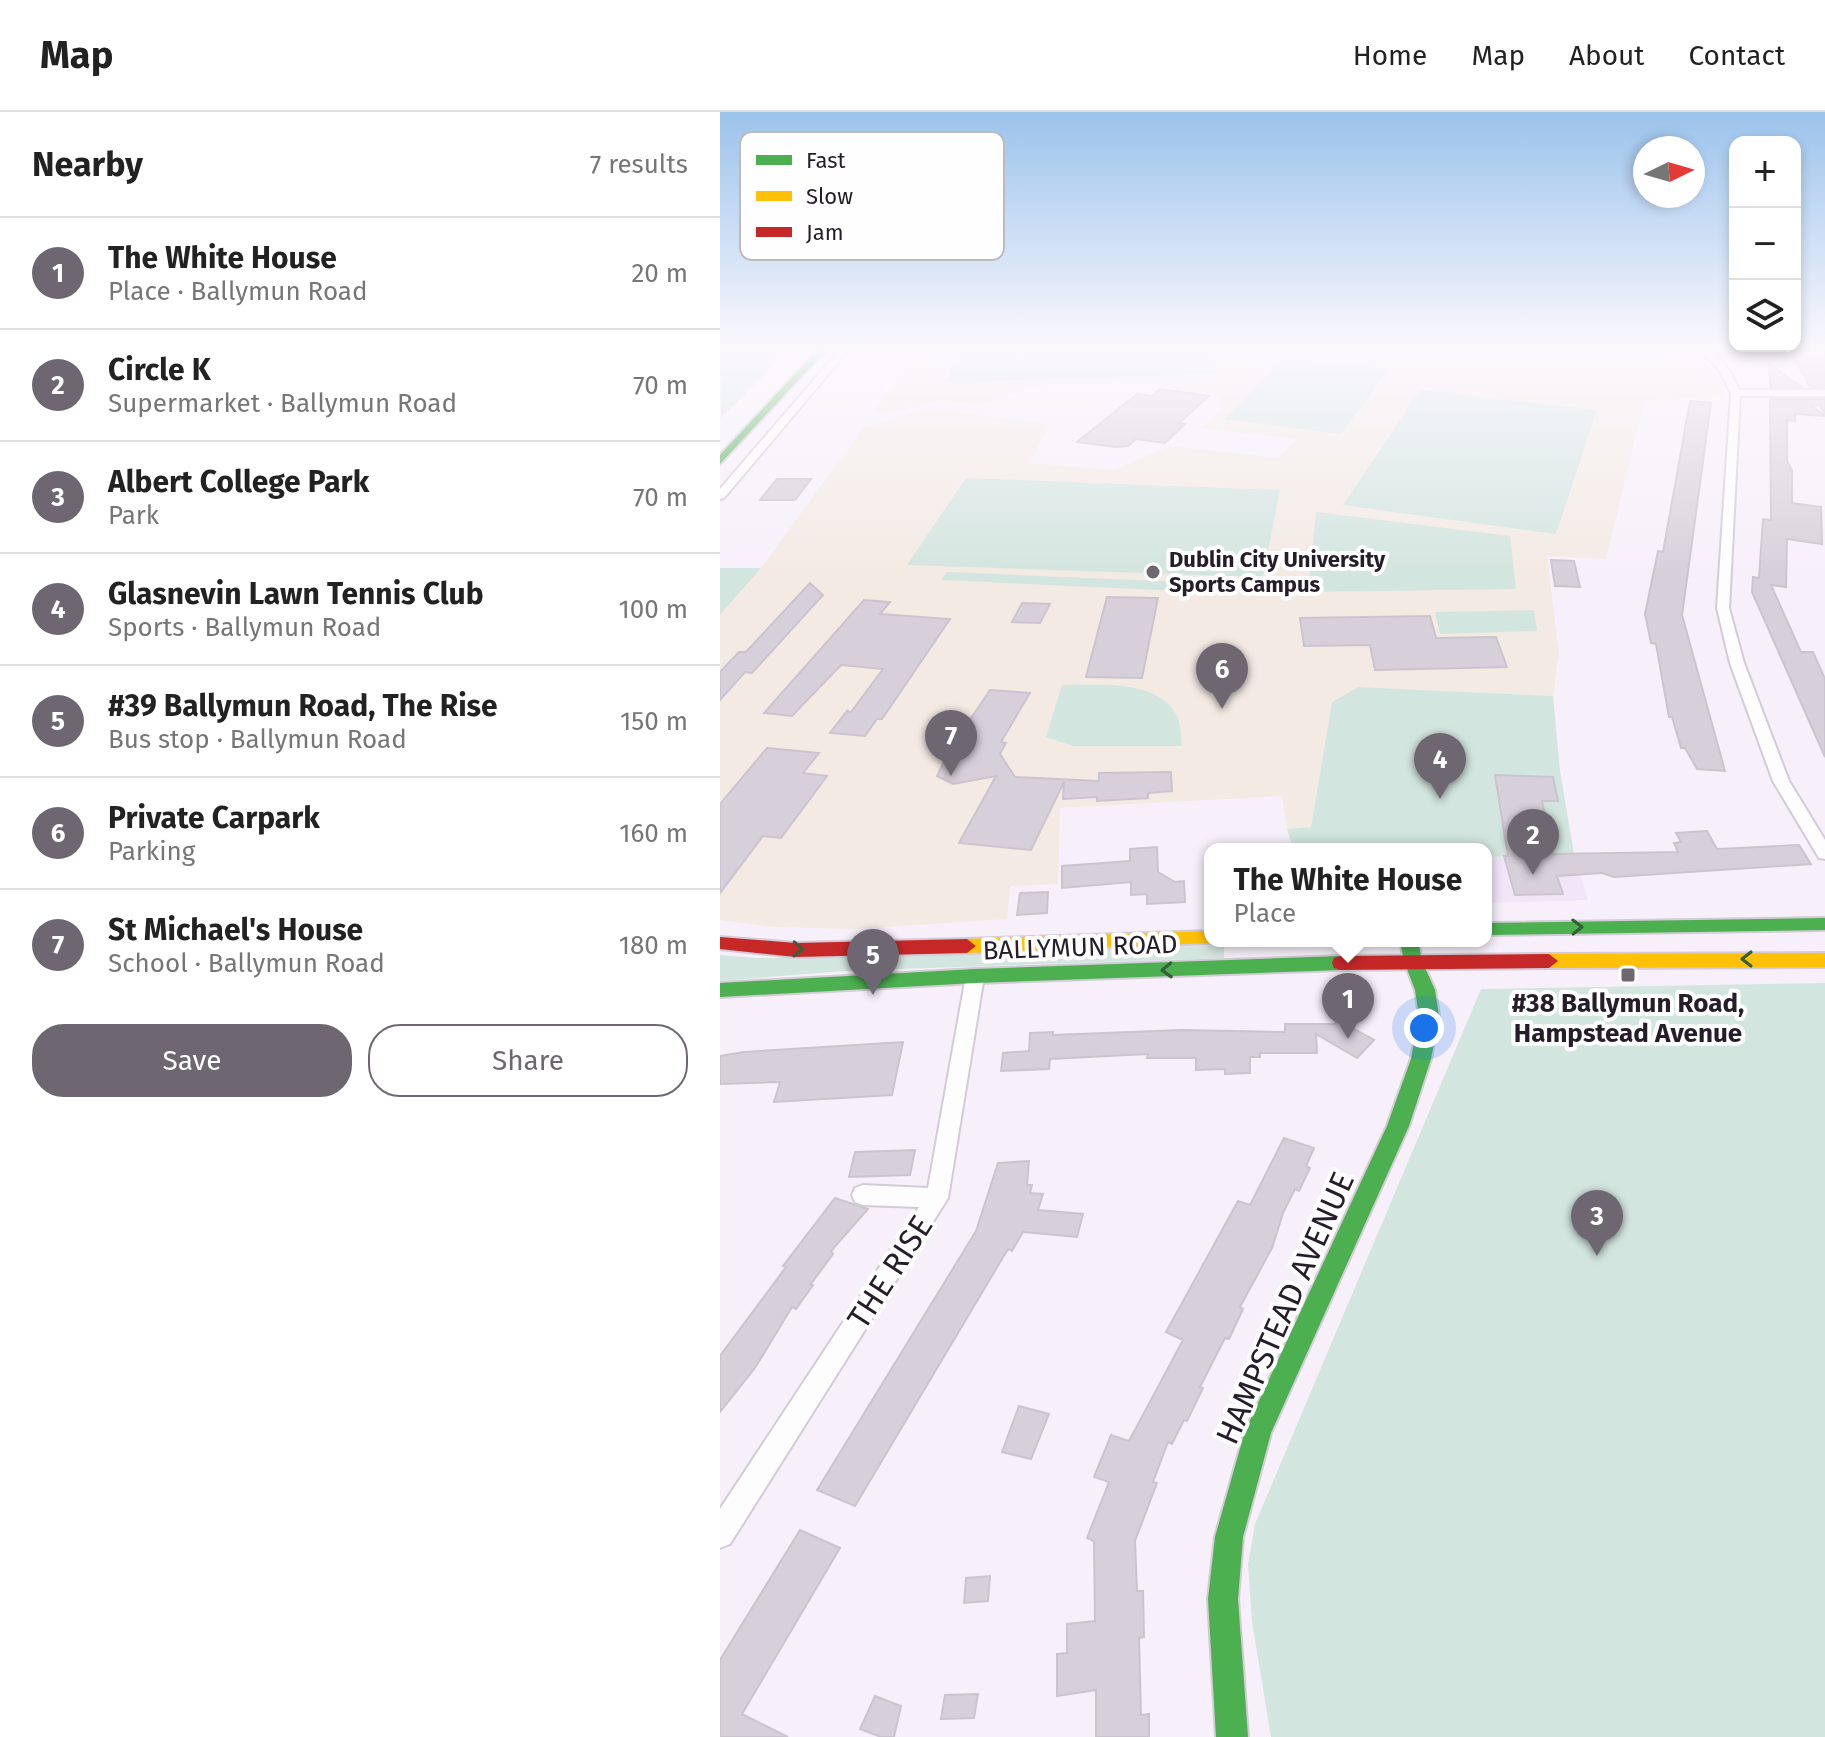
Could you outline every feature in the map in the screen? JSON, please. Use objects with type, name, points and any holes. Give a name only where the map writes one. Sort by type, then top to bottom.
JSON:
[{"type":"main road","points":[[720,461],[754,424]]},
{"type":"main road","points":[[1492,929],[1825,924]]},
{"type":"main road","name":"BALLYMUN ROAD","points":[[720,943],[796,950],[868,950],[1204,937]]},
{"type":"main road","name":"HAMPSTEAD AVENUE","points":[[1232,1737],[1223,1599],[1229,1537],[1258,1431],[1398,1126],[1421,1059],[1429,1016],[1425,990],[1410,947]]},
{"type":"main road","name":"BALLYMUN ROAD","points":[[720,990],[975,976],[1413,961],[1825,960]]},
{"type":"street","points":[[1734,422],[1723,608],[1737,663],[1781,781],[1825,854]]},
{"type":"street","points":[[754,424],[783,423]]},
{"type":"street","points":[[720,496],[783,423]]},
{"type":"street","name":"THE RISE","points":[[720,1534],[937,1198],[975,976]]},
{"type":"street","points":[[863,1195],[937,1198]]},
{"type":"shaded area","points":[[883,422],[1027,422],[1050,425],[1029,463],[1114,470],[1170,446],[1279,458],[1296,439],[1200,428],[1207,422],[1639,422],[1606,559],[1547,556],[1559,653],[1553,696],[1358,687],[1332,702],[1311,828],[1287,829],[1282,796],[1060,808],[1058,884],[1010,886],[1007,919],[855,929],[773,927],[720,920],[720,615],[761,568],[864,427]]},
{"type":"shaded area","points":[[1247,422],[1350,422],[1341,434]]},
{"type":"shaded area","points":[[1399,422],[1593,422],[1556,534],[1343,505]]},
{"type":"shaded area","points":[[966,478],[1280,490],[1263,577],[907,565]]},
{"type":"shaded area","points":[[1316,512],[1510,536],[1516,589],[1308,592]]},
{"type":"shaded area","points":[[720,568],[761,568],[720,615]]},
{"type":"shaded area","points":[[947,572],[1184,582],[1181,591],[941,580]]},
{"type":"shaded area","points":[[1534,610],[1537,631],[1440,634],[1435,612]]},
{"type":"shaded area","points":[[1062,685],[1124,686],[1155,695],[1176,714],[1182,746],[1073,746],[1046,737]]},
{"type":"shaded area","points":[[1358,687],[1553,696],[1560,771],[1574,854],[1492,857],[1492,843],[1291,843],[1287,829],[1311,827],[1332,702]]},
{"type":"shaded area","points":[[1574,854],[1588,900],[1492,903],[1492,857]]},
{"type":"shaded area","points":[[1224,947],[1224,958],[844,971],[720,981],[720,955],[846,958]]},
{"type":"shaded area","points":[[1825,983],[1825,1737],[1271,1737],[1252,1622],[1248,1564],[1255,1524],[1481,989]]},
{"type":"building","points":[[1102,422],[1185,424],[1165,443],[1136,439],[1128,446],[1116,447],[1077,442]]},
{"type":"building","points":[[1686,422],[1708,422],[1682,615],[1725,771],[1697,769],[1685,748],[1681,748],[1672,717],[1669,717],[1656,644],[1651,643],[1645,614],[1658,551],[1663,552]]},
{"type":"building","points":[[1770,422],[1787,422],[1787,461],[1792,470],[1792,503],[1821,507],[1822,544],[1787,539],[1786,587],[1771,585],[1801,652],[1813,652],[1825,679],[1825,757],[1752,592],[1753,577],[1759,578],[1763,519],[1771,520]]},
{"type":"building","points":[[777,479],[811,479],[795,500],[760,500]]},
{"type":"building","points":[[1551,560],[1574,561],[1580,587],[1555,586]]},
{"type":"building","points":[[810,583],[823,595],[752,673],[745,672],[720,700],[720,672],[739,652],[746,652]]},
{"type":"building","points":[[1107,597],[1158,598],[1142,678],[1086,677]]},
{"type":"building","points":[[864,600],[890,602],[880,614],[950,619],[882,719],[877,719],[865,736],[830,733],[847,711],[851,712],[883,669],[841,665],[792,716],[764,713]]},
{"type":"building","points":[[1022,603],[1050,604],[1040,623],[1012,622]]},
{"type":"building","points":[[1430,616],[1436,638],[1496,637],[1507,667],[1375,670],[1370,645],[1304,646],[1300,618]]},
{"type":"building","points":[[990,690],[1030,693],[1001,742],[1006,743],[1000,754],[1015,777],[1099,781],[1099,773],[1171,772],[1172,791],[1148,793],[1148,798],[1063,799],[1064,782],[1031,850],[959,843],[996,776],[953,784],[937,776],[949,751]]},
{"type":"building","points":[[767,748],[819,753],[803,773],[827,776],[781,838],[763,836],[720,893],[720,804]]},
{"type":"building","points":[[1495,775],[1553,777],[1558,801],[1542,801],[1553,854],[1678,852],[1674,843],[1681,842],[1676,833],[1707,831],[1717,849],[1799,845],[1811,864],[1614,877],[1602,873],[1557,876],[1563,894],[1515,895],[1504,856],[1508,856]]},
{"type":"building","points":[[1157,847],[1158,872],[1175,882],[1184,881],[1185,902],[1147,904],[1147,894],[1131,895],[1131,882],[1062,888],[1062,866],[1130,861],[1130,849]]},
{"type":"building","points":[[1048,892],[1047,913],[1017,915],[1020,893]]},
{"type":"building","points":[[1338,1020],[1374,1040],[1357,1058],[1316,1034],[1317,1053],[1260,1053],[1260,1057],[1250,1057],[1250,1073],[1225,1074],[1225,1069],[1196,1070],[1196,1058],[1147,1058],[1148,1054],[1050,1059],[1049,1069],[1001,1071],[1003,1053],[1029,1051],[1030,1033],[1053,1032],[1053,1035],[1181,1030],[1285,1032],[1285,1024],[1334,1024]]},
{"type":"building","points":[[903,1042],[892,1095],[774,1102],[780,1082],[720,1084],[720,1056]]},
{"type":"building","points":[[1284,1138],[1314,1148],[1306,1166],[1310,1168],[1299,1191],[1295,1189],[1283,1213],[1272,1248],[1240,1307],[1243,1309],[1229,1339],[1225,1338],[1200,1387],[1203,1388],[1187,1421],[1184,1420],[1172,1444],[1168,1442],[1153,1482],[1157,1483],[1135,1541],[1137,1591],[1143,1591],[1144,1637],[1139,1638],[1141,1715],[1149,1714],[1149,1737],[1096,1737],[1096,1690],[1057,1696],[1057,1654],[1067,1653],[1067,1624],[1095,1621],[1094,1541],[1087,1538],[1109,1482],[1094,1477],[1111,1435],[1129,1441],[1183,1340],[1166,1332],[1238,1201],[1250,1205]]},
{"type":"building","points":[[915,1150],[910,1175],[849,1177],[855,1152]]},
{"type":"building","points":[[1029,1161],[1027,1185],[1032,1185],[1030,1193],[1043,1194],[1038,1210],[1083,1214],[1077,1237],[1023,1232],[1012,1251],[1008,1249],[855,1506],[817,1490],[976,1231],[998,1163]]},
{"type":"building","points":[[835,1198],[868,1209],[831,1251],[833,1254],[813,1285],[796,1309],[792,1307],[755,1368],[720,1412],[720,1356]]},
{"type":"building","points":[[1019,1406],[1049,1414],[1031,1459],[1002,1452]]},
{"type":"building","points":[[800,1530],[840,1548],[742,1714],[788,1737],[720,1737],[720,1660]]},
{"type":"building","points":[[990,1576],[988,1601],[964,1603],[966,1578]]},
{"type":"building","points":[[978,1694],[974,1718],[941,1719],[945,1695]]},
{"type":"building","points":[[875,1696],[901,1706],[894,1737],[881,1737],[860,1729]]},
{"type":"traffic: fast","points":[[720,461],[756,422]]},
{"type":"traffic: fast","points":[[1492,929],[1825,924]]},
{"type":"traffic: fast","points":[[1232,1737],[1223,1599],[1229,1537],[1258,1431],[1398,1126],[1421,1059],[1429,1016],[1425,990],[1410,947]]},
{"type":"traffic: fast","points":[[720,990],[975,976],[1341,963]]},
{"type":"traffic: slow","points":[[967,946],[1204,937]]},
{"type":"traffic: slow","points":[[1549,961],[1825,960]]},
{"type":"traffic: jam","points":[[720,943],[796,950],[967,946]]},
{"type":"traffic: jam","points":[[1341,963],[1549,961]]},
{"type":"place","name":"Dublin City University Sports Campus","points":[[1153,572]]},
{"type":"place","name":"Private Carpark","points":[[1222,709]]},
{"type":"place","name":"St Michael's House","points":[[951,776]]},
{"type":"place","name":"Glasnevin Lawn Tennis Club","points":[[1440,799]]},
{"type":"place","name":"Circle K","points":[[1533,875]]},
{"type":"place","name":"#38 Ballymun Road, Hampstead Avenue","points":[[1628,975]]},
{"type":"place","name":"#39 Ballymun Road, The Rise","points":[[873,995]]},
{"type":"place","name":"The White House","points":[[1348,1039]]},
{"type":"place","name":"Albert College Park","points":[[1597,1256]]}]
